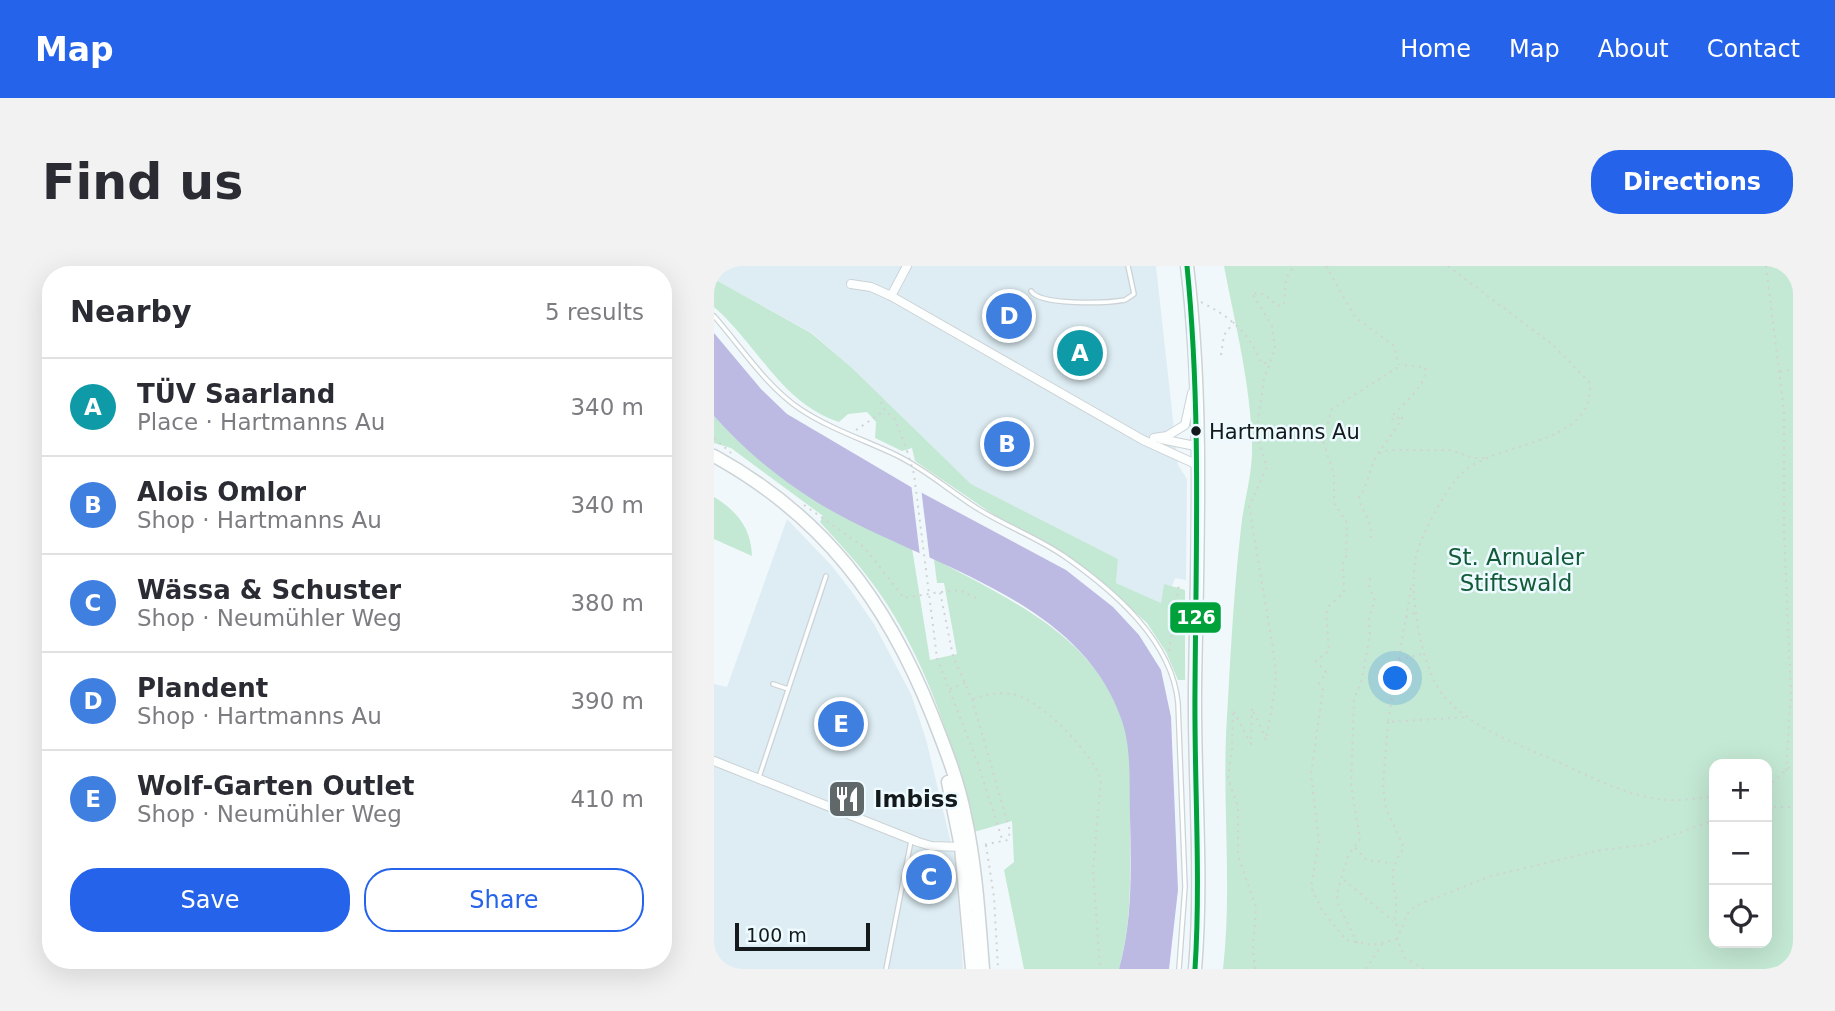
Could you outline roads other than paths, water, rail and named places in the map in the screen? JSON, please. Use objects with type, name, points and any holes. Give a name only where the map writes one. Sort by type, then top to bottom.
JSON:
[{"type":"main road","points":[[1186,266],[1197,376],[1201,467],[1196,740],[1200,882],[1195,969]]},
{"type":"main road","points":[[714,456],[780,498],[820,534],[853,570],[904,649],[933,717],[966,847],[983,969]]},
{"type":"main road","points":[[966,847],[972,969]]},
{"type":"street","points":[[891,296],[907,266]]},
{"type":"street","points":[[850,284],[871,287],[891,296],[1131,431],[1201,467]]},
{"type":"street","points":[[1154,438],[1167,436],[1185,425],[1197,376]]},
{"type":"street","points":[[1131,431],[1200,447]]},
{"type":"street","points":[[714,761],[931,846],[966,847]]},
{"type":"lane","points":[[1031,291],[1038,298],[1058,301],[1125,300],[1134,294],[1135,288],[1128,266]]},
{"type":"lane","points":[[714,316],[788,400],[806,413],[898,456],[932,476],[976,508],[1063,555],[1116,599],[1142,625],[1167,666],[1177,694],[1184,841],[1184,922],[1179,969]]},
{"type":"lane","points":[[759,777],[825,576]]},
{"type":"lane","points":[[773,684],[788,689]]},
{"type":"lane","points":[[886,969],[911,839]]},
{"type":"water","points":[[714,333],[761,389],[787,414],[911,487],[1066,570],[1113,607],[1139,635],[1161,670],[1171,717],[1178,890],[1169,969],[1119,969],[1127,931],[1130,893],[1129,756],[1122,721],[1101,678],[1071,642],[1033,612],[991,587],[855,523],[815,501],[749,451],[714,416]]},
{"type":"place","name":"Plandent","points":[[1009,316]]},
{"type":"place","name":"TÜV Saarland","points":[[1080,353]]},
{"type":"place","name":"Hartmanns Au","points":[[1196,431]]},
{"type":"place","name":"Alois Omlor","points":[[1007,444]]},
{"type":"place","name":"Wolf-Garten Outlet","points":[[841,724]]},
{"type":"place","name":"Imbiss","points":[[847,799]]},
{"type":"place","name":"Wässa & Schuster","points":[[929,877]]},
{"type":"park label","name":"St. Arnualer Stiftswald","points":[[1516,570]]}]
